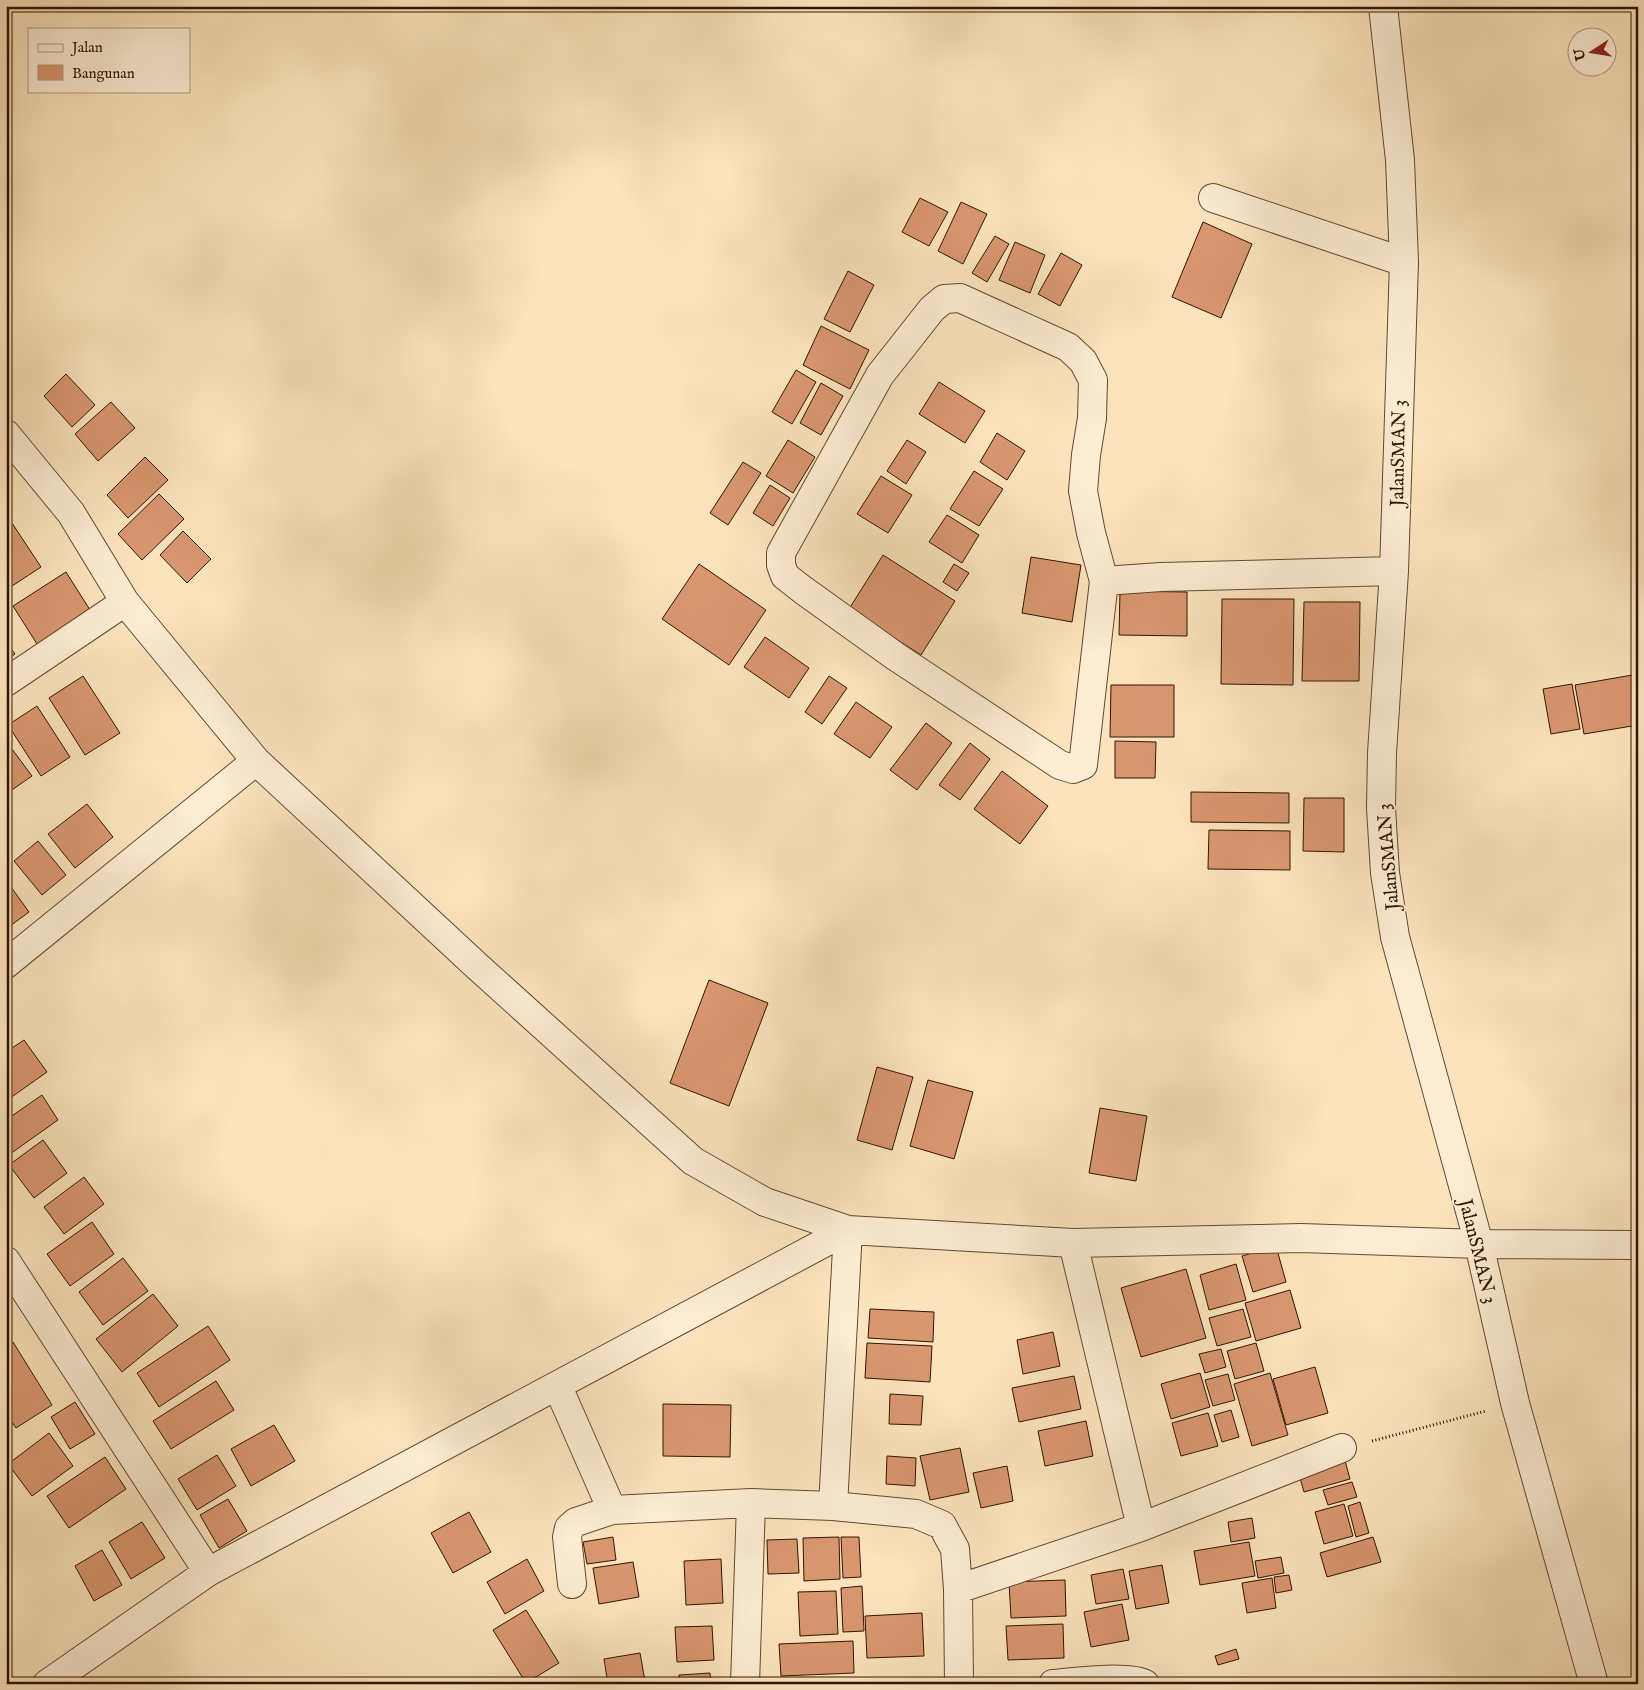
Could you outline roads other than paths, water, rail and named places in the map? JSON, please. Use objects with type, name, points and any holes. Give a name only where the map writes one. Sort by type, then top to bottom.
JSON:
[{"type":"street","name":"JalanSMAN 3","points":[[1383,6],[1400,160],[1404,262],[1394,571],[1382,754],[1381,808],[1385,873],[1395,937],[1479,1244],[1515,1403],[1594,1684]]},
{"type":"street","points":[[1214,198],[1404,262]]},
{"type":"street","points":[[960,298],[1068,347],[1083,361],[1093,380],[1092,418],[1086,455],[1084,491],[1091,532],[1104,581],[1090,694],[1087,746],[1083,765],[1073,769],[1060,765],[895,656],[786,576],[781,565],[781,553],[880,375],[932,309],[944,299],[960,298]]},
{"type":"street","points":[[6,434],[27,462],[71,513],[125,602],[256,761],[478,967],[693,1160],[765,1202],[848,1230],[1073,1243],[1300,1238],[1479,1244],[1638,1245]]},
{"type":"street","points":[[1104,581],[1160,577],[1394,571]]},
{"type":"street","points":[[6,682],[125,602]]},
{"type":"street","points":[[6,964],[256,761]]},
{"type":"street","points":[[47,1684],[208,1572],[558,1387],[848,1230]]},
{"type":"street","points":[[833,1506],[848,1230]]},
{"type":"street","points":[[1073,1243],[1141,1527]]},
{"type":"street","points":[[6,1261],[208,1572]]},
{"type":"street","points":[[558,1387],[612,1510]]},
{"type":"street","points":[[958,1589],[1141,1527],[1342,1448]]},
{"type":"street","points":[[746,1684],[751,1504]]},
{"type":"street","points":[[572,1584],[566,1537],[568,1528],[576,1522],[612,1510],[751,1504],[833,1506],[916,1514],[942,1525],[955,1549],[958,1589],[959,1684]]},
{"type":"street","points":[[1053,1684],[1140,1680],[1145,1684]]}]
